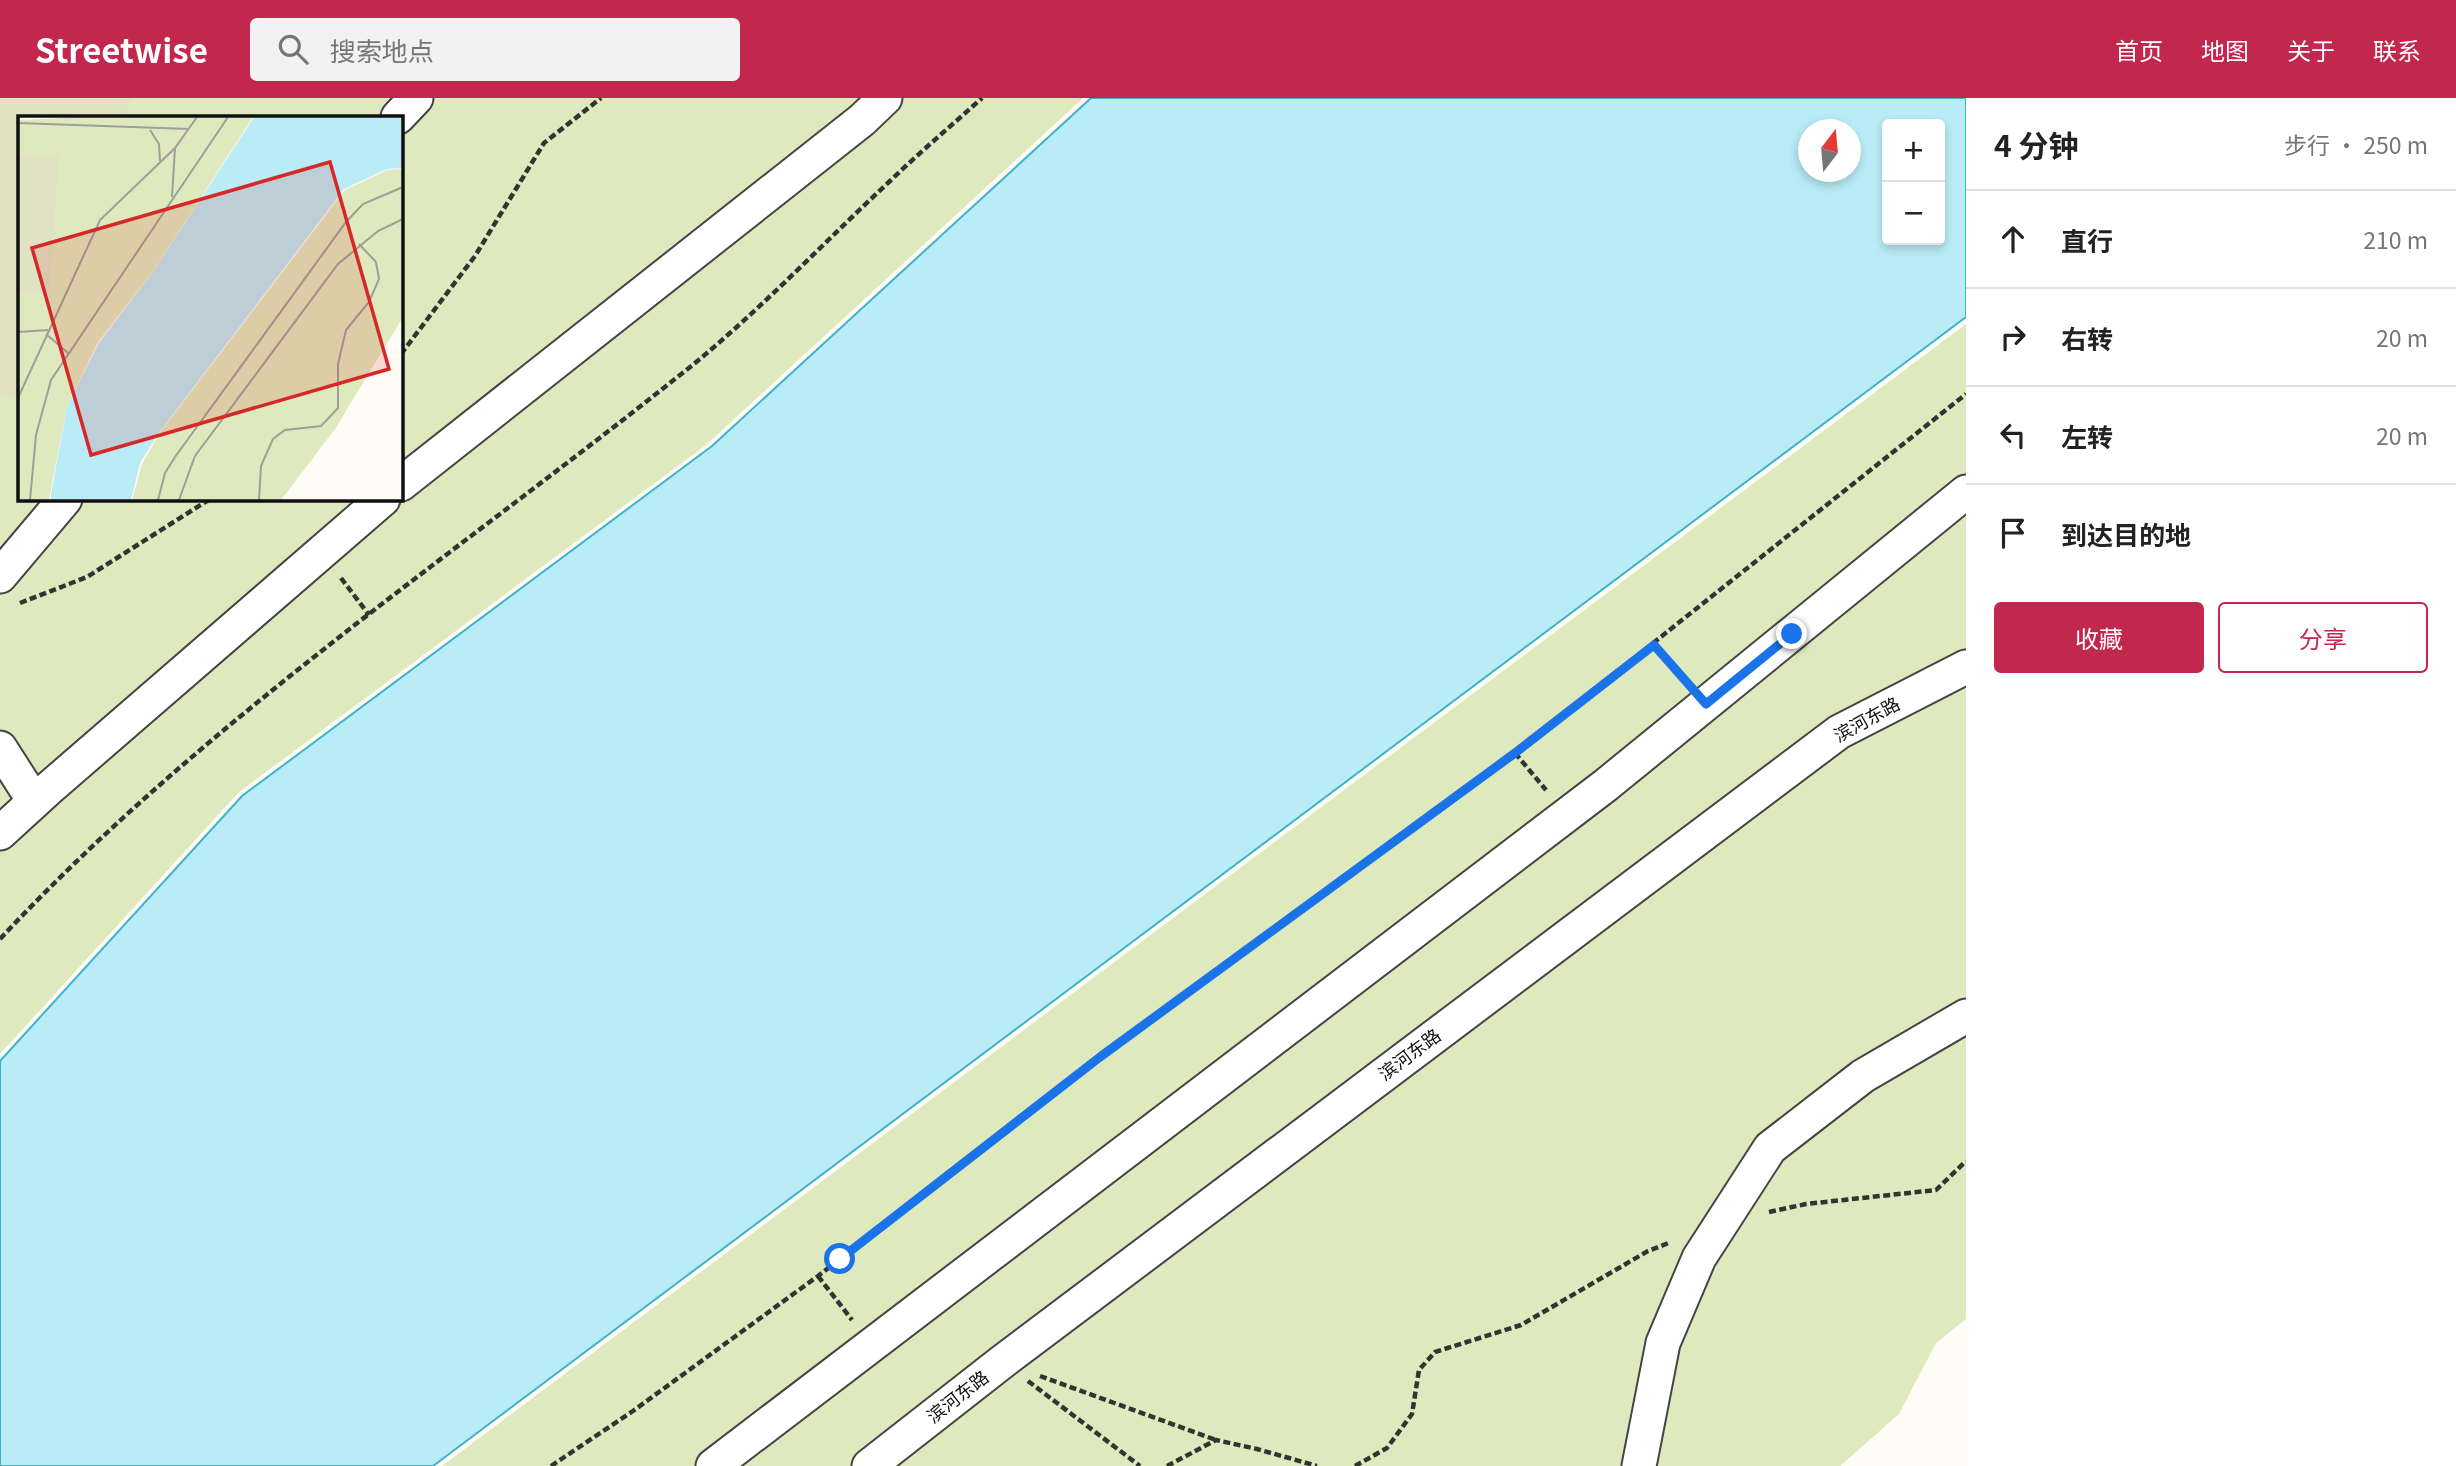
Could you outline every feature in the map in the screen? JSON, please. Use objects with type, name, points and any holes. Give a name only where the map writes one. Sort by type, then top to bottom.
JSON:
[{"type":"street","points":[[399,116],[415,98]]},
{"type":"street","points":[[402,483],[862,120],[885,98]]},
{"type":"street","points":[[713,1466],[1567,815],[1966,492]]},
{"type":"street","points":[[0,576],[64,500]]},
{"type":"street","points":[[0,833],[382,500]]},
{"type":"street","name":"滨河东路","points":[[869,1466],[1002,1362],[1839,732],[1966,667]]},
{"type":"street","points":[[0,748],[34,802]]},
{"type":"street","points":[[1639,1466],[1663,1343],[1699,1258],[1770,1149],[1863,1076],[1966,1016]]},
{"type":"path","points":[[402,353],[475,256],[544,143],[601,98]]},
{"type":"path","points":[[0,939],[116,822],[236,719],[678,377],[779,288],[890,180],[982,98]]},
{"type":"path","points":[[551,1466],[633,1411],[818,1276],[1100,1057],[1515,753],[1966,394]]},
{"type":"path","points":[[12,606],[87,577],[208,500]]},
{"type":"path","points":[[321,552],[369,615]]},
{"type":"path","points":[[1654,645],[1706,704]]},
{"type":"path","points":[[1515,753],[1567,815]]},
{"type":"path","points":[[1723,1221],[1806,1205],[1936,1190],[1966,1161]]},
{"type":"path","points":[[1355,1466],[1387,1448],[1412,1413],[1419,1370],[1435,1352],[1521,1325],[1647,1251],[1673,1241]]},
{"type":"path","points":[[818,1276],[871,1345]]},
{"type":"path","points":[[1002,1362],[1216,1440],[1317,1466]]},
{"type":"path","points":[[1002,1362],[1140,1466]]},
{"type":"path","points":[[1167,1466],[1216,1440]]},
{"type":"green space","points":[[0,98],[1083,98],[706,445],[239,792],[0,1054]]},
{"type":"green space","points":[[0,98],[131,98],[124,116],[18,116],[18,400],[0,394]]},
{"type":"green space","points":[[1966,324],[1966,1319],[1936,1343],[1899,1414],[1840,1466],[442,1466]]},
{"type":"water","points":[[1091,98],[1966,98],[1966,317],[433,1466],[0,1466],[0,1061],[242,796],[712,446]]},
{"type":"route","points":[[840,1259],[1100,1057],[1515,753],[1654,645],[1706,704],[1792,634]]}]
